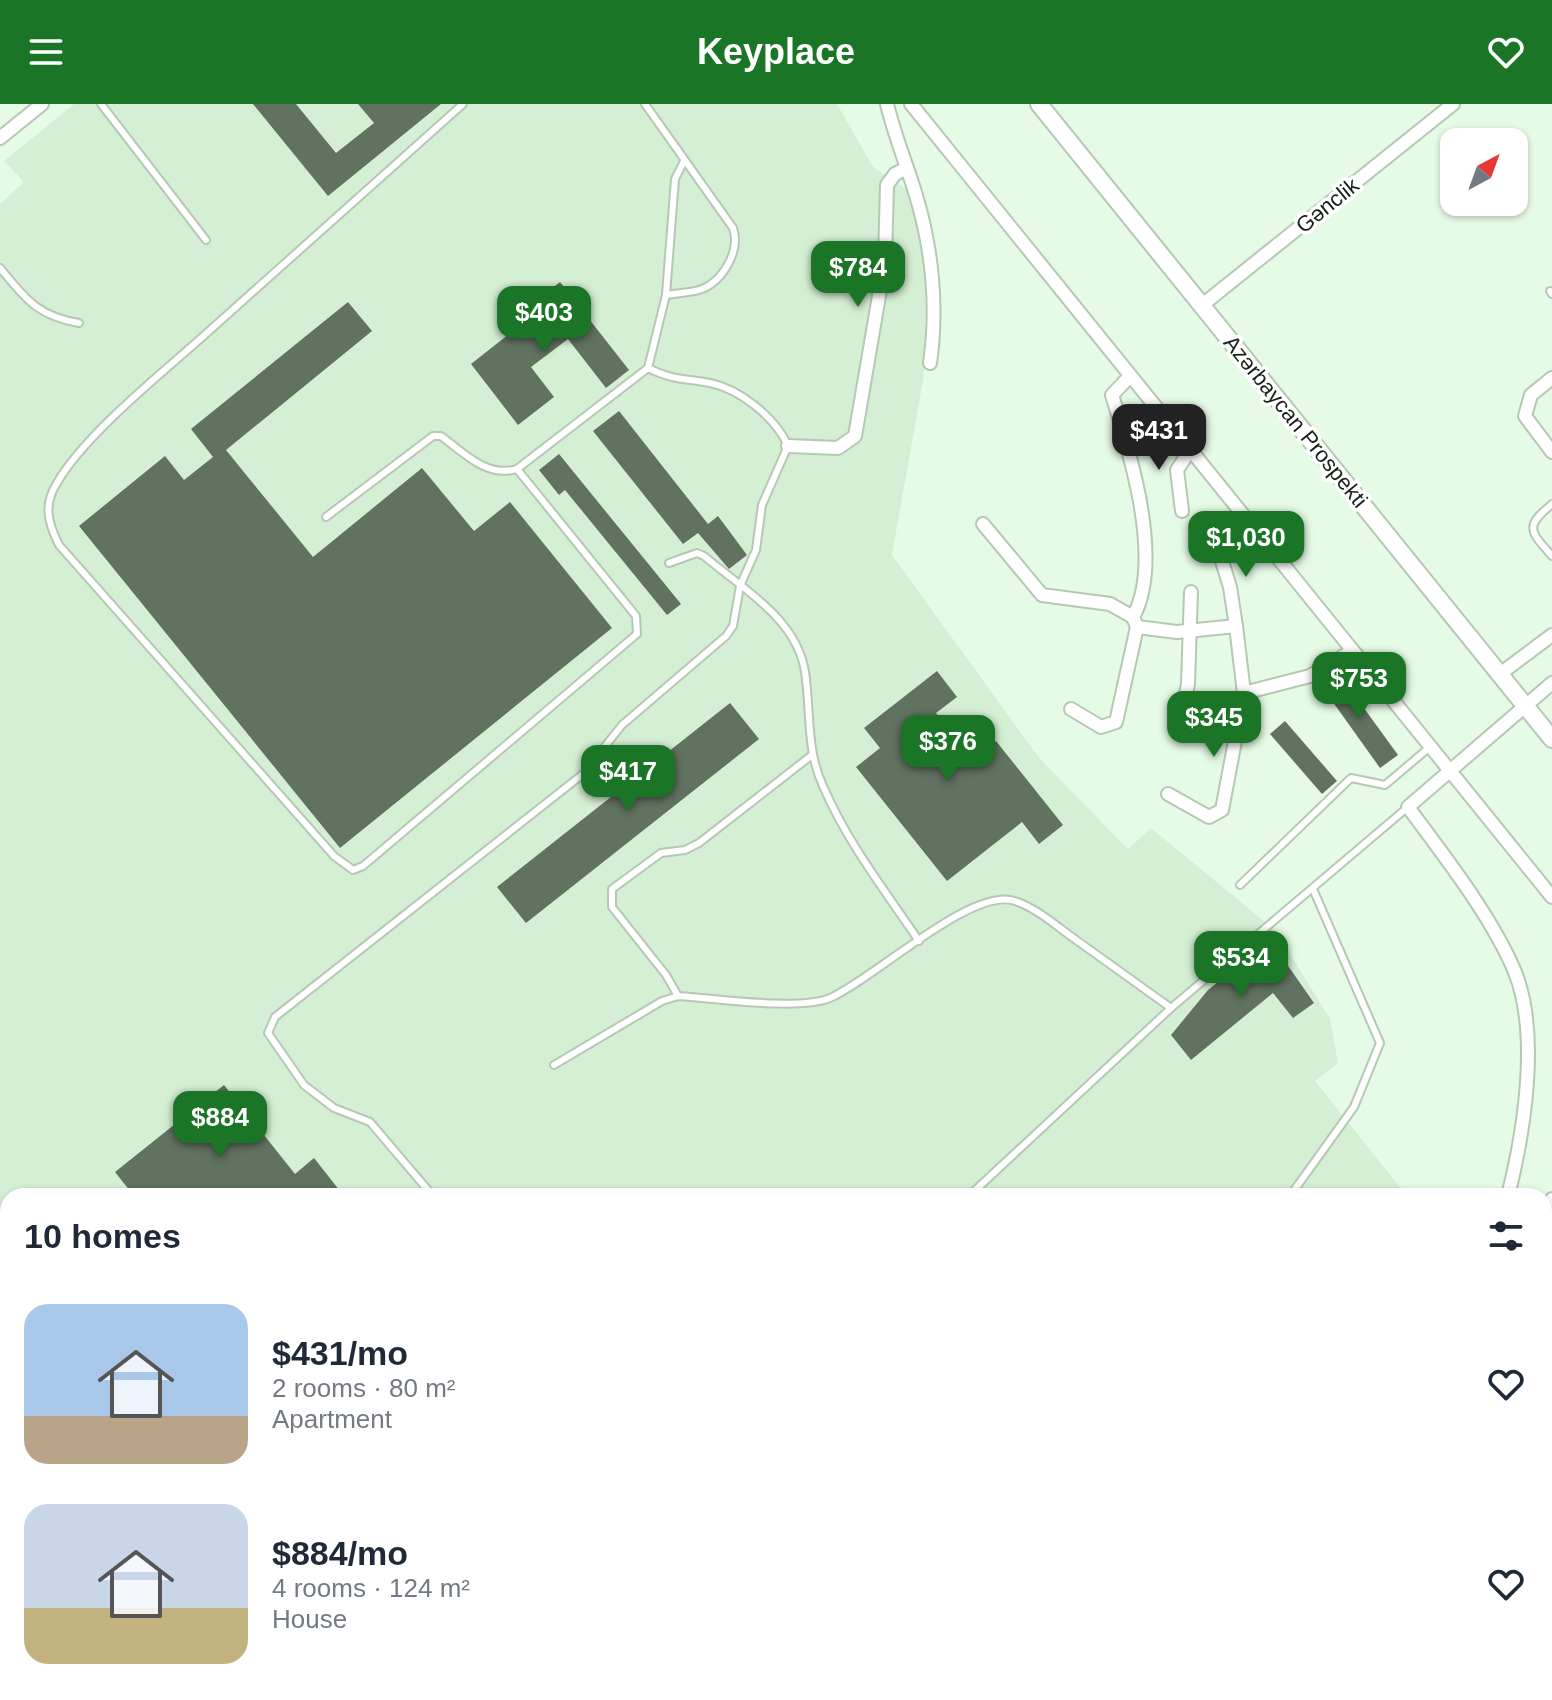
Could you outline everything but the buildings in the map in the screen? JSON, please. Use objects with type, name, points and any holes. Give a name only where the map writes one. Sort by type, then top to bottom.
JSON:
[{"type":"street","points":[[0,138],[42,104]]},
{"type":"street","points":[[887,104],[916,194],[933,277],[934,333],[930,363]]},
{"type":"street","points":[[911,104],[1552,897]]},
{"type":"street","name":"Azərbaycan Prospekti","points":[[1039,104],[1552,739]]},
{"type":"street","name":"Gənclik","points":[[1201,306],[1453,104]]},
{"type":"street","points":[[788,446],[838,448],[855,436],[885,261],[887,185],[895,174],[907,168]]},
{"type":"street","points":[[1071,709],[1101,727],[1116,722],[1143,593],[1144,548],[1133,461],[1112,395],[1130,376]]},
{"type":"street","points":[[1552,378],[1531,395],[1525,416],[1552,452]]},
{"type":"street","points":[[1182,511],[1177,470],[1190,450]]},
{"type":"street","points":[[983,524],[1042,595],[1110,604],[1135,622],[1190,630],[1236,626]]},
{"type":"street","points":[[1168,794],[1209,817],[1222,810],[1244,693],[1230,587],[1216,542]]},
{"type":"street","points":[[1178,731],[1188,684],[1191,592]]},
{"type":"street","points":[[1500,674],[1552,635]]},
{"type":"street","points":[[1244,693],[1310,676],[1352,651]]},
{"type":"street","points":[[1509,1188],[1527,1078],[1522,997],[1515,971],[1493,931],[1408,807],[1552,683]]},
{"type":"lane","points":[[101,104],[206,240]]},
{"type":"lane","points":[[463,104],[154,379],[78,455],[52,493],[48,503],[48,524],[59,545],[187,692],[334,856],[353,870],[363,866],[637,634],[636,616],[517,469]]},
{"type":"lane","points":[[645,104],[733,228],[738,243],[733,256],[701,290],[666,295]]},
{"type":"lane","points":[[326,517],[433,436],[441,436],[485,468],[502,474],[517,469],[648,368],[666,295],[675,179],[684,161]]},
{"type":"lane","points":[[0,268],[39,311],[52,318],[79,323]]},
{"type":"lane","points":[[426,1188],[370,1122],[334,1108],[304,1085],[270,1040],[270,1024],[583,774],[622,725],[726,636],[733,626],[740,586],[756,550],[762,505],[788,446],[775,424],[725,388],[673,380],[648,368]]},
{"type":"lane","points":[[1552,504],[1534,519],[1532,527],[1534,536],[1552,556]]},
{"type":"lane","points":[[669,563],[697,553],[782,622],[801,654],[812,755],[822,785],[854,845],[919,941]]},
{"type":"lane","points":[[1240,885],[1351,778],[1385,785],[1431,746]]},
{"type":"lane","points":[[678,996],[666,975],[612,907],[612,889],[661,853],[685,850],[699,843],[812,755]]},
{"type":"lane","points":[[978,1188],[1171,1008],[1408,807]]},
{"type":"lane","points":[[1296,1188],[1354,1107],[1380,1043],[1313,889]]},
{"type":"lane","points":[[554,1065],[662,1001],[678,996],[803,1003],[826,1000],[849,988],[965,910],[993,899],[1014,900],[1038,913],[1171,1008]]},
{"type":"shaded area","points":[[74,104],[837,104],[873,167],[909,191],[926,273],[924,375],[892,555],[1040,759],[1128,849],[1151,828],[1276,931],[1330,1019],[1338,1063],[1315,1081],[1401,1188],[0,1188],[0,204],[24,182],[4,161]]}]
